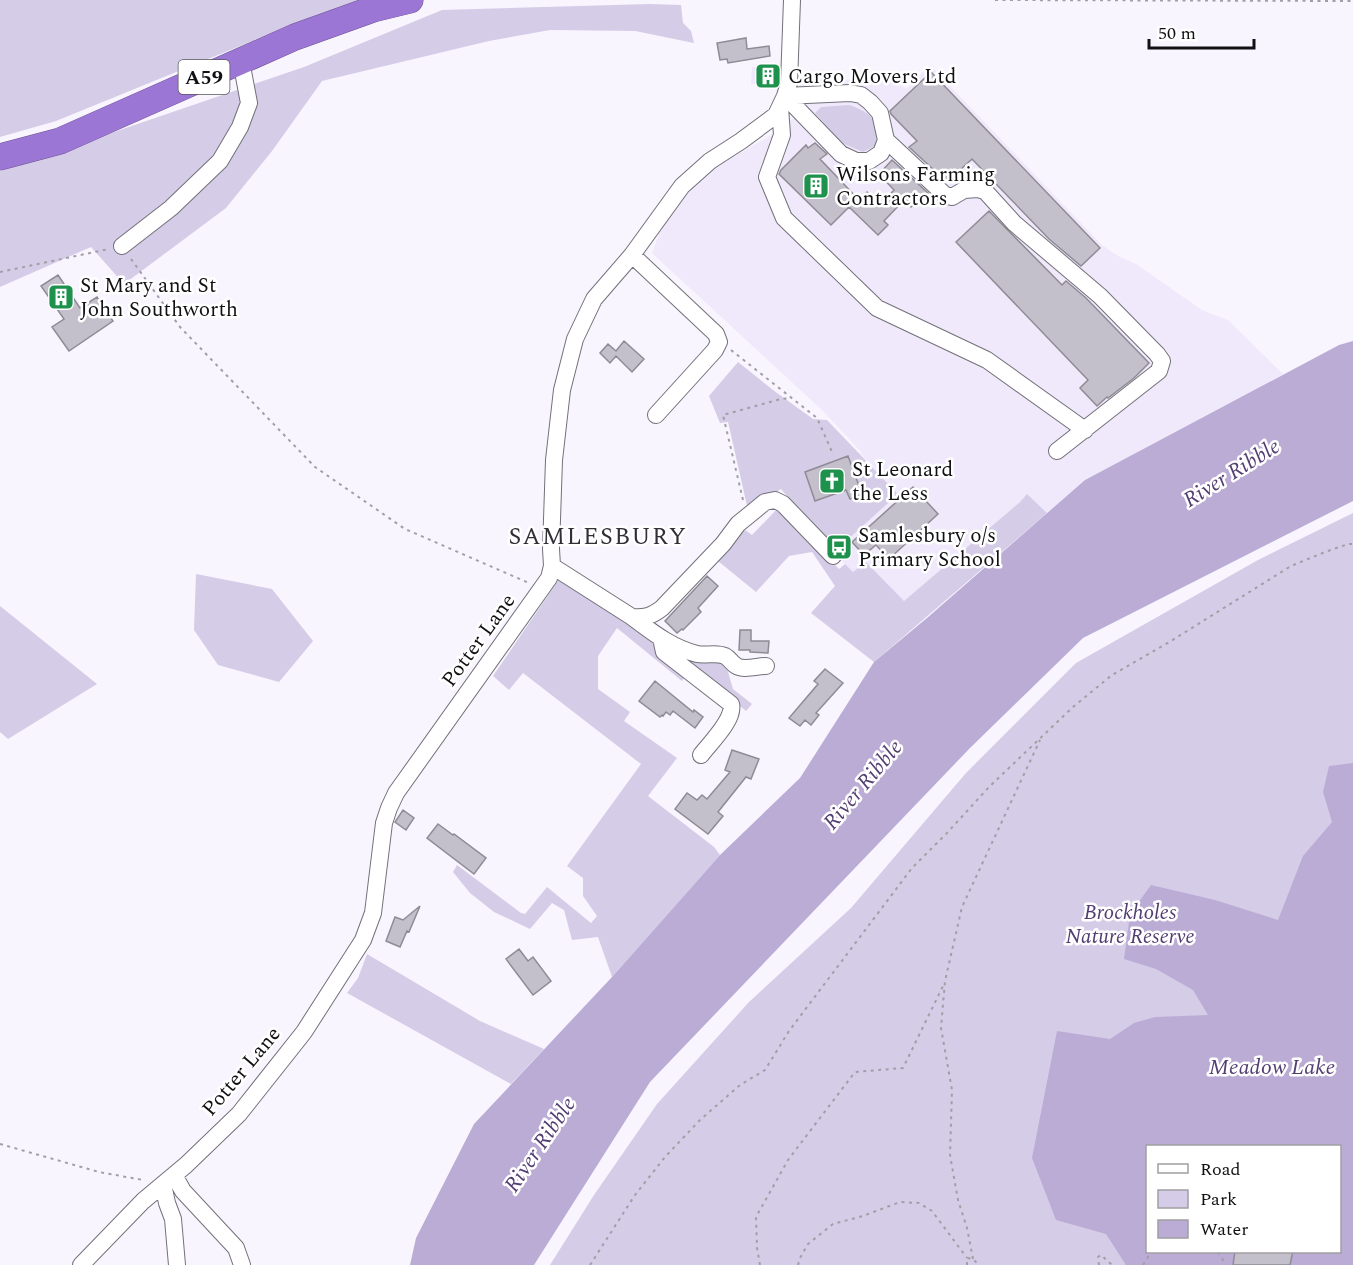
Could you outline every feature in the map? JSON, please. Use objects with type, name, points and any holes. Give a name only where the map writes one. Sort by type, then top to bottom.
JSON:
[{"type":"highway","name":"A59","points":[[0,157],[60,141],[306,33],[373,9],[410,0]]},
{"type":"street","points":[[792,0],[789,83],[783,102],[782,135],[767,177],[784,218],[877,308],[987,360],[1084,430]]},
{"type":"street","points":[[122,246],[171,208],[219,161],[240,127],[249,103],[241,61]]},
{"type":"street","points":[[783,102],[850,93],[861,95],[879,113],[886,140],[945,195],[952,197],[964,190],[985,191],[1014,223],[1100,296],[1157,354],[1162,361],[1159,371],[1057,450]]},
{"type":"street","points":[[783,102],[842,154],[856,161],[869,161],[880,153],[886,140]]},
{"type":"street","name":"Potter Lane","points":[[81,1265],[143,1201],[239,1114],[304,1032],[363,940],[373,913],[384,824],[396,793],[549,578],[552,566],[550,549],[554,460],[562,390],[575,339],[594,299],[632,255],[682,186],[710,161],[768,122],[776,115],[783,102]]},
{"type":"street","points":[[632,255],[716,334],[719,342],[715,350],[656,415]]},
{"type":"street","points":[[632,617],[644,618],[662,609],[723,544],[738,524],[765,502],[775,500],[783,504],[833,556]]},
{"type":"street","points":[[552,566],[675,646],[699,655],[725,656],[736,667],[746,669],[766,666]]},
{"type":"street","points":[[661,638],[664,652],[731,704],[733,710],[730,718],[701,755]]},
{"type":"street","points":[[169,1179],[167,1203],[173,1219],[177,1265]]},
{"type":"street","points":[[169,1179],[236,1248],[242,1265]]},
{"type":"path","points":[[995,0],[1353,1]]},
{"type":"path","points":[[0,272],[122,246],[180,327],[315,467],[405,529],[542,589]]},
{"type":"path","points":[[719,342],[726,345],[817,418],[833,454]]},
{"type":"path","points":[[747,517],[723,415],[792,398]]},
{"type":"path","points":[[590,1265],[635,1195],[665,1157],[700,1120],[740,1085],[765,1070],[789,1031],[912,868],[990,786],[1073,707],[1112,675],[1291,566],[1353,543]]},
{"type":"path","points":[[979,1265],[973,1259],[967,1228],[958,1200],[950,1155],[952,1090],[941,1028],[945,981],[962,907],[1041,738]]},
{"type":"path","points":[[760,1265],[756,1217],[788,1160],[855,1072],[903,1068],[945,981]]},
{"type":"path","points":[[0,1144],[99,1172],[169,1179]]},
{"type":"path","points":[[798,1265],[808,1244],[832,1224],[863,1216],[900,1202],[919,1203],[932,1211],[966,1258],[967,1265]]},
{"type":"path","points":[[1100,1265],[1098,1257],[1101,1255],[1112,1265]]},
{"type":"path","points":[[966,1258],[973,1259]]},
{"type":"shaded area","points":[[930,65],[1102,245],[1136,264],[1202,310],[1228,320],[1283,374],[1085,480],[1047,513],[1027,495],[904,601],[866,562],[853,573],[834,552],[898,493],[823,411],[652,253],[660,232],[677,205],[699,180],[719,165],[775,133],[796,116],[800,79],[895,80],[906,89]]},
{"type":"shaded area","points":[[752,67],[783,67],[780,85],[751,84]]},
{"type":"green space","points":[[0,0],[369,0],[289,26],[56,121],[0,137]]},
{"type":"green space","points":[[681,5],[683,23],[691,31],[694,43],[635,31],[550,30],[489,41],[322,81],[272,151],[226,208],[124,284],[91,247],[0,287],[0,171],[304,67],[442,10]]},
{"type":"green space","points":[[849,105],[869,115],[876,124],[875,146],[863,152],[842,143],[815,113],[821,107]]},
{"type":"green space","points":[[738,362],[813,419],[827,420],[898,494],[834,552],[781,489],[748,510],[728,422],[720,423],[709,396]]},
{"type":"green space","points":[[1027,494],[1047,513],[874,662],[811,613],[835,586],[812,552],[789,556],[756,592],[718,561],[741,527],[752,535],[779,507],[839,569],[845,564],[853,572],[866,562],[904,601]]},
{"type":"green space","name":"Brockholes Nature Reserve","points":[[1353,513],[1353,1265],[550,1265],[594,1195],[657,1104],[749,1002],[851,908],[966,773],[1076,663],[1258,560]]},
{"type":"green space","points":[[196,574],[272,589],[313,641],[279,682],[218,665],[194,630]]},
{"type":"green space","points":[[560,578],[655,642],[685,676],[682,681],[617,628],[598,656],[598,689],[630,712],[624,721],[677,758],[648,796],[714,847],[720,855],[612,977],[598,937],[572,940],[564,910],[552,903],[530,929],[494,912],[470,893],[453,872],[457,865],[521,913],[525,914],[547,887],[591,923],[597,916],[583,896],[583,878],[567,866],[641,764],[523,673],[509,690],[493,676]]},
{"type":"green space","points":[[0,606],[97,684],[8,739],[0,732]]},
{"type":"green space","points":[[694,659],[724,662],[733,689],[752,704],[746,711],[691,664]]},
{"type":"green space","points":[[367,954],[480,1021],[544,1049],[511,1084],[347,993],[358,978]]},
{"type":"water","name":"River Ribble","points":[[1353,341],[1353,501],[1083,638],[970,748],[650,1082],[534,1265],[410,1265],[416,1238],[474,1124],[612,977],[720,855],[800,778],[874,662],[1085,480],[1339,345]]},
{"type":"water","name":"Meadow Lake","points":[[1353,763],[1353,1265],[1126,1265],[1106,1234],[1056,1220],[1032,1158],[1057,1031],[1110,1039],[1134,1023],[1155,1017],[1208,1015],[1193,990],[1156,969],[1124,959],[1130,914],[1151,885],[1215,900],[1278,920],[1303,856],[1332,822],[1323,792],[1329,766]]},
{"type":"building","points":[[746,38],[747,49],[769,46],[770,56],[728,63],[727,59],[720,60],[717,43]]},
{"type":"building","points":[[931,72],[1100,248],[1081,266],[1049,239],[972,159],[947,182],[909,147],[917,141],[890,111]]},
{"type":"building","points":[[815,143],[827,154],[820,159],[859,200],[867,192],[880,205],[894,190],[879,174],[892,160],[928,193],[911,207],[904,200],[884,221],[888,225],[878,235],[849,207],[831,225],[779,174],[806,145],[808,148]]},
{"type":"building","points":[[989,211],[1062,285],[1066,281],[1086,298],[1149,363],[1134,378],[1097,406],[1080,388],[1088,380],[956,242]]},
{"type":"building","points":[[58,275],[80,308],[97,297],[113,321],[69,351],[52,327],[64,319],[41,286]]},
{"type":"building","points":[[624,341],[644,359],[632,372],[616,356],[610,363],[600,353],[608,344],[616,351]]},
{"type":"building","name":"St Leonard the Less","points":[[848,456],[862,494],[850,499],[846,490],[815,501],[805,472]]},
{"type":"building","points":[[913,487],[938,514],[889,559],[876,545],[864,555],[852,542]]},
{"type":"building","points":[[707,576],[718,586],[698,608],[701,612],[677,633],[665,621]]},
{"type":"building","points":[[740,630],[751,630],[751,641],[769,641],[768,653],[739,650]]},
{"type":"building","points":[[825,669],[843,683],[816,713],[819,715],[811,725],[805,720],[800,726],[789,718],[818,684],[814,681]]},
{"type":"building","points":[[655,681],[693,712],[694,710],[703,717],[695,728],[673,711],[670,715],[666,712],[660,717],[639,701]]},
{"type":"building","points":[[732,750],[759,759],[751,779],[746,777],[718,812],[723,816],[708,834],[675,809],[687,793],[697,800],[702,795],[707,799],[730,772],[725,770]]},
{"type":"building","points":[[403,810],[414,818],[406,830],[395,822]]},
{"type":"building","points":[[438,824],[486,858],[474,874],[427,838]]},
{"type":"building","points":[[420,906],[400,947],[386,941],[395,917],[403,920]]},
{"type":"building","points":[[519,949],[528,961],[533,957],[551,981],[533,995],[506,959]]},
{"type":"building","points":[[1235,1253],[1293,1253],[1290,1265],[1233,1265]]},
{"type":"place","name":"Cargo Movers Ltd","points":[[768,76]]},
{"type":"place","name":"Wilsons Farming Contractors","points":[[816,186]]},
{"type":"place","name":"St Mary and St John Southworth","points":[[61,297]]},
{"type":"place","name":"St Leonard the Less","points":[[832,481]]},
{"type":"place","name":"Samlesbury o/s Primary School","points":[[839,547]]},
{"type":"district","name":"SAMLESBURY","points":[[598,536]]}]
